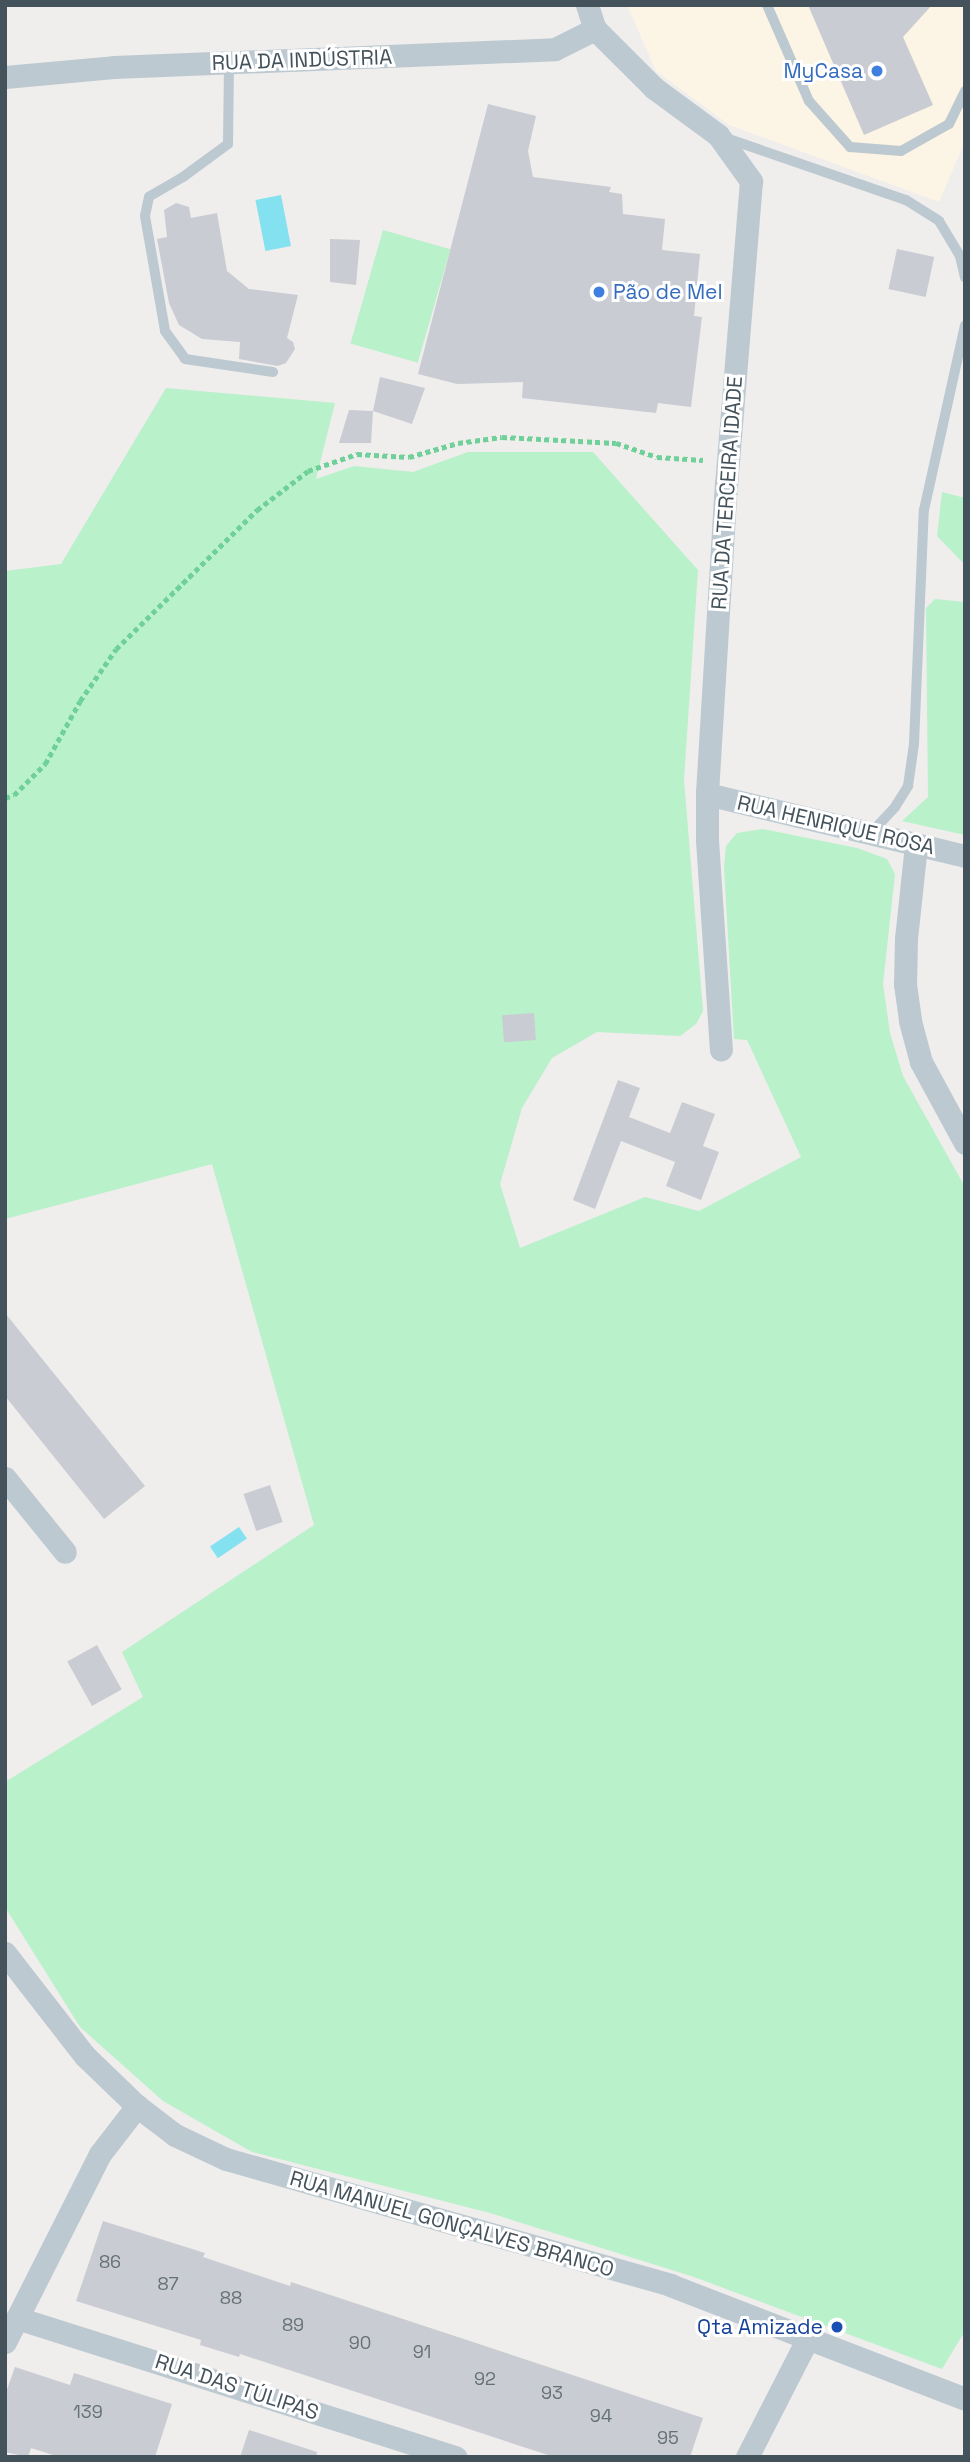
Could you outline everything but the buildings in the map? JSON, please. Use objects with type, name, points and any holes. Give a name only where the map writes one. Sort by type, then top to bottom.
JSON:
[{"type":"street","name":"RUA DA TERCEIRA IDADE","points":[[587,5],[595,29],[654,88],[718,135],[751,181],[728,462],[707,794],[706,840],[721,1050]]},
{"type":"street","name":"RUA DA INDÚSTRIA","points":[[5,77],[114,67],[555,49],[595,29]]},
{"type":"street","name":"RUA HENRIQUE ROSA","points":[[707,794],[965,856]]},
{"type":"street","points":[[916,845],[906,938],[905,984],[910,1020],[921,1062],[965,1143]]},
{"type":"street","points":[[5,1478],[65,1552]]},
{"type":"street","name":"RUA MANUEL GONÇALVES BRANCO","points":[[5,1953],[85,2056],[137,2106],[175,2135],[226,2159],[670,2285],[962,2395]]},
{"type":"street","points":[[5,2342],[100,2154],[137,2106]]},
{"type":"street","name":"RUA DAS TÚLIPAS","points":[[18,2318],[456,2457]]},
{"type":"street","points":[[747,2457],[809,2336]]},
{"type":"lane","points":[[767,5],[809,101],[850,147],[901,151],[949,124],[965,91]]},
{"type":"lane","points":[[229,62],[228,144],[149,197],[145,216],[165,331],[185,359],[273,372]]},
{"type":"lane","points":[[718,135],[905,200],[939,221],[960,256],[965,277]]},
{"type":"lane","points":[[870,834],[895,807],[908,786],[914,744],[924,510],[965,325]]},
{"type":"path","points":[[5,798],[14,795],[45,764],[80,701],[116,649],[257,510],[308,471],[356,454],[409,457],[458,443],[502,437],[616,443],[657,457],[728,462]]},
{"type":"shaded area","points":[[627,5],[965,5],[965,141],[939,202],[729,125],[656,71]]},
{"type":"green space","points":[[383,230],[450,249],[418,363],[350,343]]},
{"type":"green space","points":[[166,388],[335,403],[316,479],[354,466],[413,472],[468,452],[593,452],[698,570],[684,780],[703,1011],[696,1024],[680,1036],[597,1032],[552,1058],[522,1108],[500,1184],[520,1248],[645,1197],[699,1211],[801,1157],[747,1040],[734,1039],[724,868],[726,846],[737,833],[763,829],[857,848],[887,859],[895,874],[883,984],[890,1033],[903,1076],[965,1187],[965,2331],[942,2369],[694,2277],[490,2213],[252,2152],[163,2101],[80,2027],[5,1907],[5,1782],[143,1697],[122,1652],[314,1525],[212,1164],[5,1219],[5,571],[61,564]]},
{"type":"green space","points":[[942,492],[965,498],[963,563],[937,536]]},
{"type":"green space","points":[[935,599],[965,602],[965,835],[902,821],[928,797],[926,608]]},
{"type":"water","points":[[281,195],[291,246],[265,251],[255,200]]},
{"type":"water","points":[[239,1527],[247,1539],[218,1558],[210,1547]]},
{"type":"place","name":"MyCasa","points":[[877,71]]},
{"type":"place","name":"Pão de Mel","points":[[599,292]]},
{"type":"place","name":"Qta Amizade","points":[[837,2327]]}]
